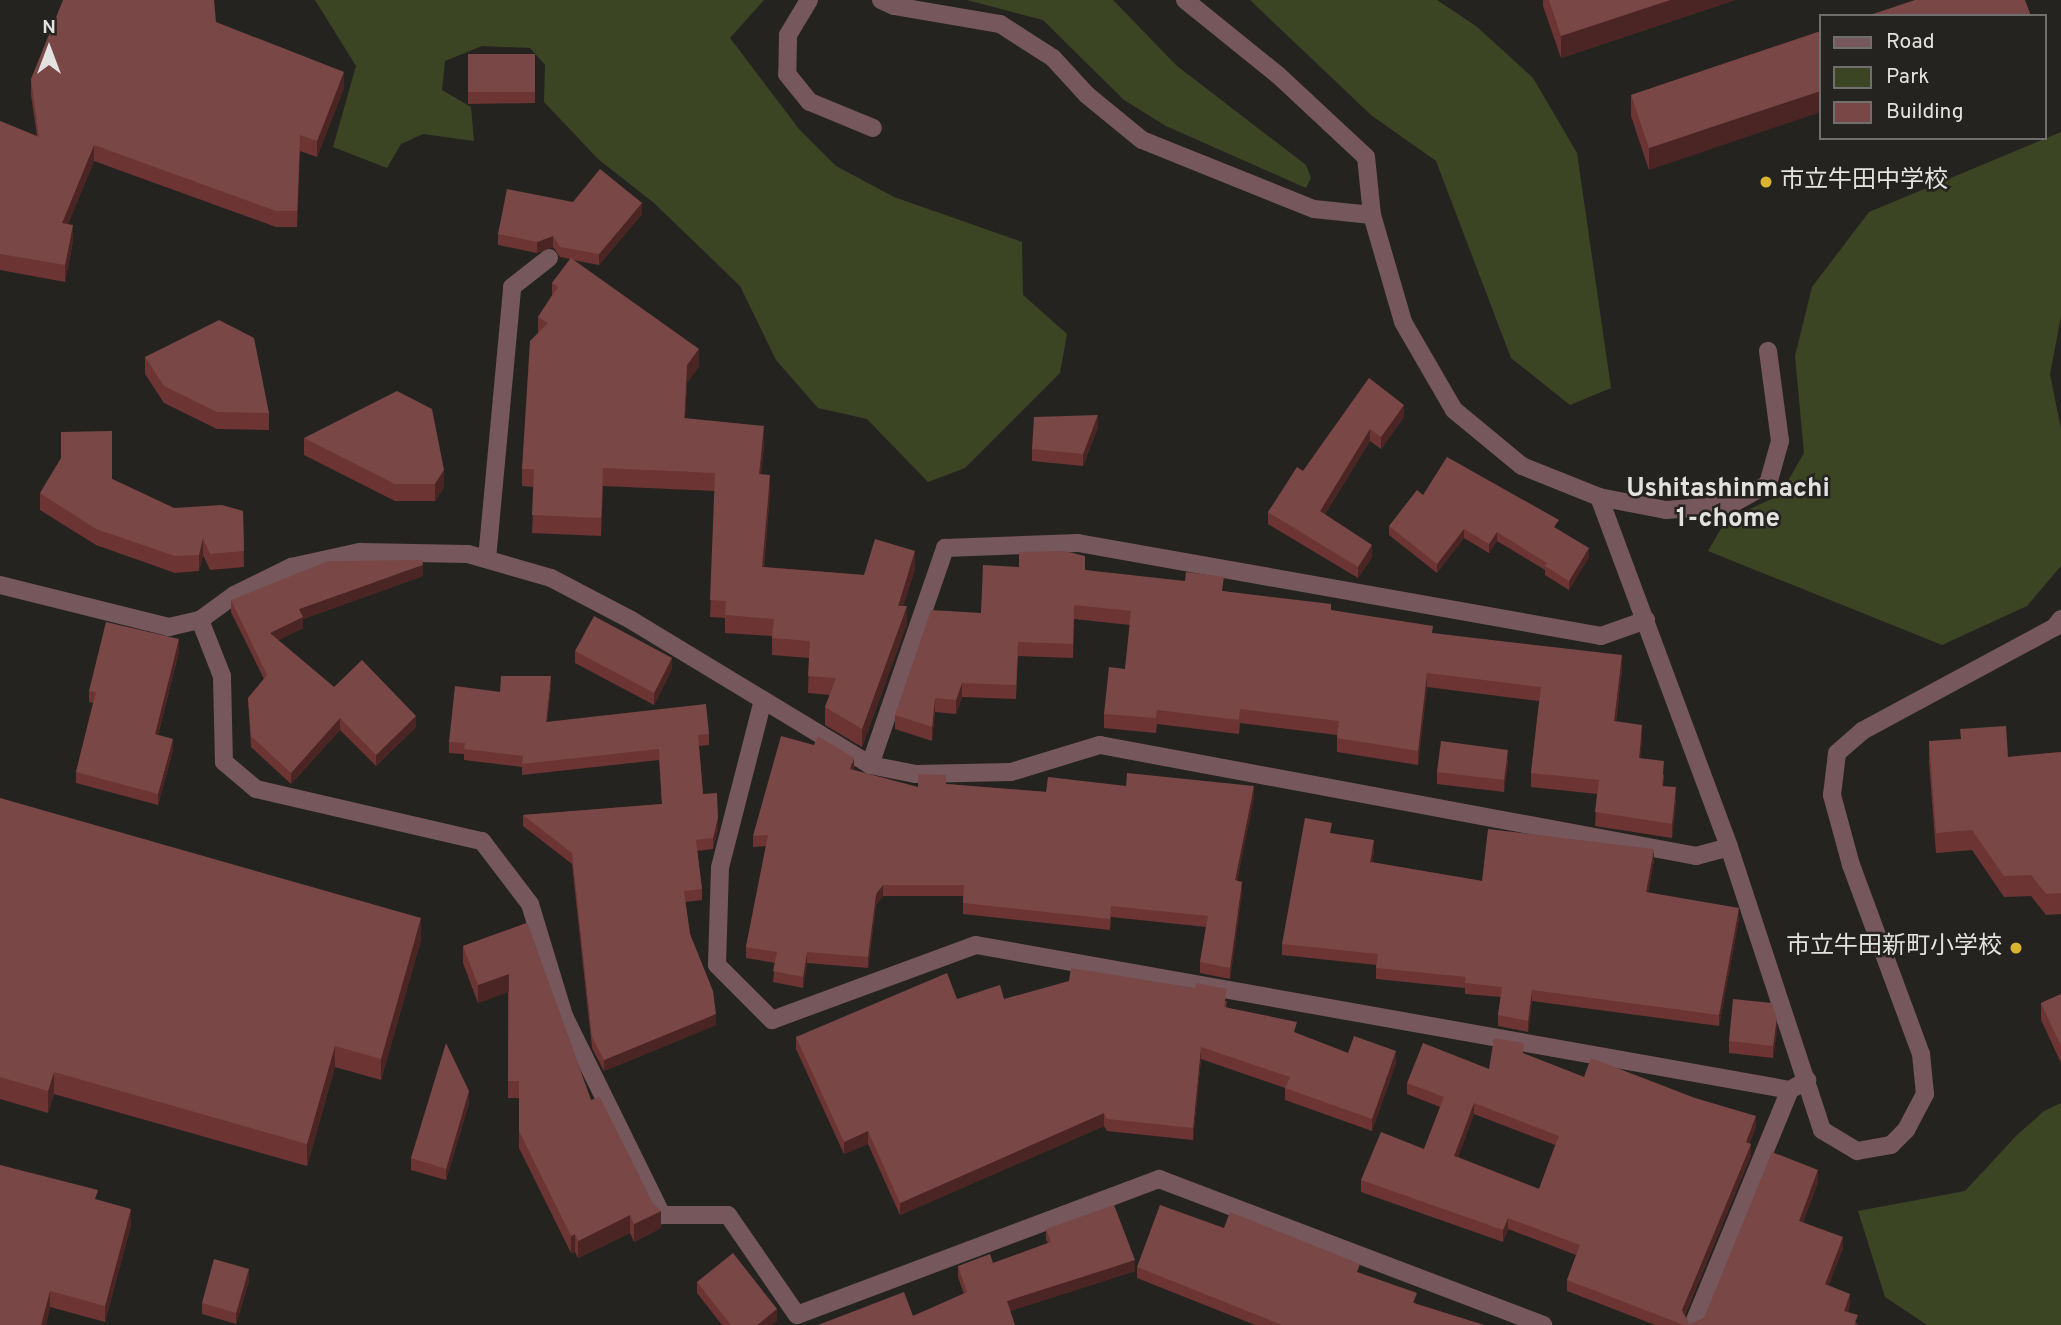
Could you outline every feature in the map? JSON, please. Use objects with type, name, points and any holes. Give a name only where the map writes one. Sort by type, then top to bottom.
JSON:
[{"type":"street","points":[[809,0],[788,35],[787,74],[810,102],[873,128]]},
{"type":"street","points":[[881,0],[894,6],[1000,24],[1053,58],[1087,95],[1142,140],[1314,209],[1372,215]]},
{"type":"street","points":[[1185,0],[1278,75],[1366,157],[1372,215],[1403,322],[1454,410],[1522,466],[1600,497],[1666,510],[1730,505],[1768,484],[1780,441],[1768,351]]},
{"type":"street","points":[[487,559],[512,287],[549,258]]},
{"type":"street","points":[[1600,497],[1728,847],[1822,1130],[1857,1151],[1891,1145],[1906,1130],[1925,1094],[1921,1054],[1851,864],[1832,795],[1838,753],[1862,731],[2055,627],[2061,619]]},
{"type":"street","points":[[870,765],[946,548],[1077,543],[1601,636],[1646,620]]},
{"type":"street","points":[[0,585],[169,627],[200,620],[234,595],[291,567],[360,552],[468,554],[563,584],[631,620],[870,765],[916,774],[1012,772],[1100,745],[1696,856],[1728,847]]},
{"type":"street","points":[[200,620],[222,676],[224,762],[257,789],[482,841],[530,904],[564,1016],[662,1215],[728,1215],[797,1315],[1159,1179],[1543,1325]]},
{"type":"street","points":[[763,700],[720,867],[717,965],[772,1020],[976,945],[1790,1090]]},
{"type":"street","points":[[1693,1325],[1790,1090],[1807,1080]]},
{"type":"green space","points":[[315,0],[764,0],[730,38],[799,129],[836,166],[894,197],[1022,242],[1023,295],[1067,334],[1060,373],[965,468],[928,482],[867,419],[818,408],[776,360],[740,286],[654,203],[598,159],[544,102],[545,65],[530,48],[482,46],[445,61],[442,90],[471,107],[474,141],[423,134],[401,144],[387,168],[333,147],[356,66]]},
{"type":"green space","points":[[967,0],[1113,0],[1177,66],[1306,165],[1311,178],[1306,188],[1166,126],[1124,100],[1043,20]]},
{"type":"green space","points":[[1250,0],[1437,0],[1476,26],[1533,78],[1577,153],[1611,388],[1570,405],[1511,358],[1436,161],[1371,115]]},
{"type":"green space","points":[[2061,132],[2061,316],[2050,374],[2061,429],[2061,566],[2027,606],[1942,645],[1708,551],[1726,520],[1780,495],[1804,453],[1795,356],[1812,287],[1869,212]]},
{"type":"green space","points":[[2061,1103],[2061,1325],[1927,1325],[1885,1297],[1858,1211],[1965,1191],[2017,1135],[2044,1111]]},
{"type":"building","points":[[63,0],[214,0],[216,22],[344,72],[317,141],[300,135],[297,211],[276,211],[94,145],[62,223],[73,225],[65,265],[0,254],[0,121],[39,137],[31,79]]},
{"type":"building","points":[[1549,0],[1670,0],[1561,36]]},
{"type":"building","points":[[1915,0],[2025,0],[2030,14],[1873,14]]},
{"type":"building","points":[[1820,31],[1820,91],[1649,148],[1631,95]]},
{"type":"building","points":[[468,54],[535,54],[535,92],[468,92]]},
{"type":"building","points":[[600,169],[642,203],[599,254],[560,247],[553,236],[537,242],[498,234],[507,189],[573,202]]},
{"type":"building","points":[[571,258],[699,349],[687,365],[684,418],[764,426],[759,474],[770,475],[762,567],[864,575],[875,539],[915,551],[898,606],[907,606],[862,729],[825,707],[836,678],[808,676],[810,641],[772,638],[774,619],[725,615],[726,601],[710,600],[715,473],[603,468],[601,518],[532,515],[534,469],[522,469],[530,341],[548,323],[538,317],[558,287],[552,283]]},
{"type":"building","points":[[219,320],[254,338],[269,413],[217,412],[164,386],[145,357]]},
{"type":"building","points":[[1369,378],[1404,405],[1381,437],[1370,429],[1320,511],[1372,545],[1358,567],[1268,512],[1297,467],[1303,471]]},
{"type":"building","points":[[397,391],[432,409],[444,470],[435,484],[395,484],[304,438]]},
{"type":"building","points":[[1098,415],[1083,454],[1032,449],[1034,417]]},
{"type":"building","points":[[112,431],[112,479],[174,508],[222,505],[243,511],[244,551],[210,554],[203,538],[199,555],[175,556],[96,529],[40,493],[61,458],[61,432]]},
{"type":"building","points":[[1447,457],[1559,520],[1554,527],[1589,548],[1569,581],[1545,566],[1547,563],[1497,532],[1489,544],[1464,529],[1437,564],[1389,526],[1417,490],[1423,495]]},
{"type":"building","points":[[1064,551],[1085,556],[1085,570],[1185,581],[1186,572],[1224,577],[1222,591],[1331,604],[1331,610],[1433,626],[1432,633],[1622,655],[1614,721],[1642,725],[1639,758],[1664,761],[1662,786],[1676,787],[1672,824],[1595,812],[1599,780],[1531,773],[1541,687],[1427,673],[1418,751],[1337,738],[1339,721],[1240,709],[1239,720],[1157,710],[1156,718],[1104,714],[1109,667],[1125,669],[1131,611],[1074,605],[1073,644],[1018,642],[1016,685],[962,683],[956,700],[935,698],[932,727],[895,715],[931,610],[981,613],[983,565],[1019,567],[1019,552]]},
{"type":"building","points":[[422,560],[423,565],[299,609],[303,617],[270,633],[334,687],[362,660],[416,716],[376,755],[340,718],[291,773],[251,736],[248,698],[267,675],[231,600],[328,561]]},
{"type":"building","points":[[594,616],[672,658],[654,693],[575,651]]},
{"type":"building","points":[[106,622],[179,639],[155,734],[173,739],[158,794],[76,772],[96,692],[89,691]]},
{"type":"building","points":[[501,676],[551,676],[546,722],[706,704],[709,734],[698,735],[703,794],[717,793],[718,818],[713,838],[696,840],[702,889],[684,891],[690,934],[713,991],[716,1014],[604,1060],[592,1037],[572,853],[523,815],[662,804],[659,749],[522,764],[523,756],[464,749],[465,743],[449,742],[455,686],[500,692]]},
{"type":"building","points":[[2006,726],[2008,757],[2061,752],[2061,893],[2046,894],[2031,875],[2004,876],[1972,830],[1936,833],[1929,741],[1961,739],[1960,729]]},
{"type":"building","points":[[781,736],[814,745],[818,736],[854,758],[850,769],[918,787],[918,774],[946,775],[946,784],[1046,792],[1048,777],[1126,786],[1127,773],[1254,786],[1235,880],[1242,882],[1230,968],[1200,962],[1208,916],[1111,906],[1110,919],[963,903],[964,885],[883,885],[876,894],[868,957],[807,952],[803,977],[773,971],[777,952],[746,947],[768,835],[753,836]]},
{"type":"building","points":[[1441,741],[1508,750],[1504,780],[1437,772]]},
{"type":"building","points":[[0,798],[421,918],[381,1059],[335,1046],[307,1144],[54,1072],[48,1091],[0,1077]]},
{"type":"building","points":[[1305,818],[1332,823],[1330,833],[1374,840],[1370,862],[1482,881],[1488,829],[1654,849],[1646,892],[1739,908],[1719,1015],[1532,990],[1528,1021],[1498,1015],[1502,987],[1465,983],[1466,977],[1376,968],[1378,954],[1282,944]]},
{"type":"building","points":[[527,923],[591,1100],[600,1097],[652,1202],[661,1211],[634,1224],[630,1215],[578,1241],[575,1234],[571,1236],[519,1131],[519,1081],[508,1081],[509,974],[478,985],[463,946]]},
{"type":"building","points":[[1071,968],[1195,988],[1196,983],[1227,989],[1224,1007],[1297,1022],[1294,1032],[1348,1053],[1354,1036],[1396,1051],[1372,1119],[1285,1088],[1290,1077],[1201,1047],[1193,1128],[1107,1119],[1104,1113],[900,1203],[868,1131],[844,1142],[796,1037],[947,973],[957,999],[1000,985],[1004,999],[1069,981]]},
{"type":"building","points":[[2061,994],[2061,1046],[2041,1003]]},
{"type":"building","points":[[1733,999],[1772,1003],[1777,1018],[1773,1046],[1729,1041]]},
{"type":"building","points":[[1494,1038],[1524,1043],[1523,1053],[1584,1077],[1591,1058],[1695,1098],[1756,1116],[1746,1142],[1751,1144],[1682,1310],[1689,1325],[1567,1280],[1580,1245],[1508,1218],[1503,1230],[1361,1180],[1381,1132],[1424,1149],[1444,1097],[1407,1083],[1423,1043],[1489,1069]],"holes":[[[1474,1103],[1559,1136],[1539,1189],[1454,1156]]]},
{"type":"building","points":[[446,1043],[469,1091],[446,1169],[411,1158]]},
{"type":"building","points":[[1772,1152],[1818,1170],[1799,1221],[1843,1237],[1825,1284],[1850,1294],[1844,1311],[1858,1315],[1854,1325],[1689,1325],[1704,1318]]},
{"type":"building","points":[[0,1165],[98,1190],[95,1199],[131,1209],[105,1306],[50,1291],[41,1325],[0,1325]]},
{"type":"building","points":[[1114,1205],[1135,1260],[1007,1301],[1015,1325],[818,1325],[904,1292],[913,1316],[967,1292],[958,1266],[990,1254],[993,1263],[1051,1242],[1046,1229]]},
{"type":"building","points":[[1160,1205],[1224,1228],[1230,1212],[1360,1264],[1357,1272],[1417,1293],[1413,1303],[1484,1325],[1282,1325],[1137,1267]]},
{"type":"building","points":[[733,1253],[777,1309],[757,1325],[731,1325],[697,1282]]},
{"type":"building","points":[[214,1259],[249,1269],[236,1313],[202,1303]]},
{"type":"place","name":"市立牛田中学校","points":[[1766,182]]},
{"type":"place","name":"市立牛田新町小学校","points":[[2016,948]]},
{"type":"district","name":"Ushitashinmachi 1-chome","points":[[1728,505]]}]
